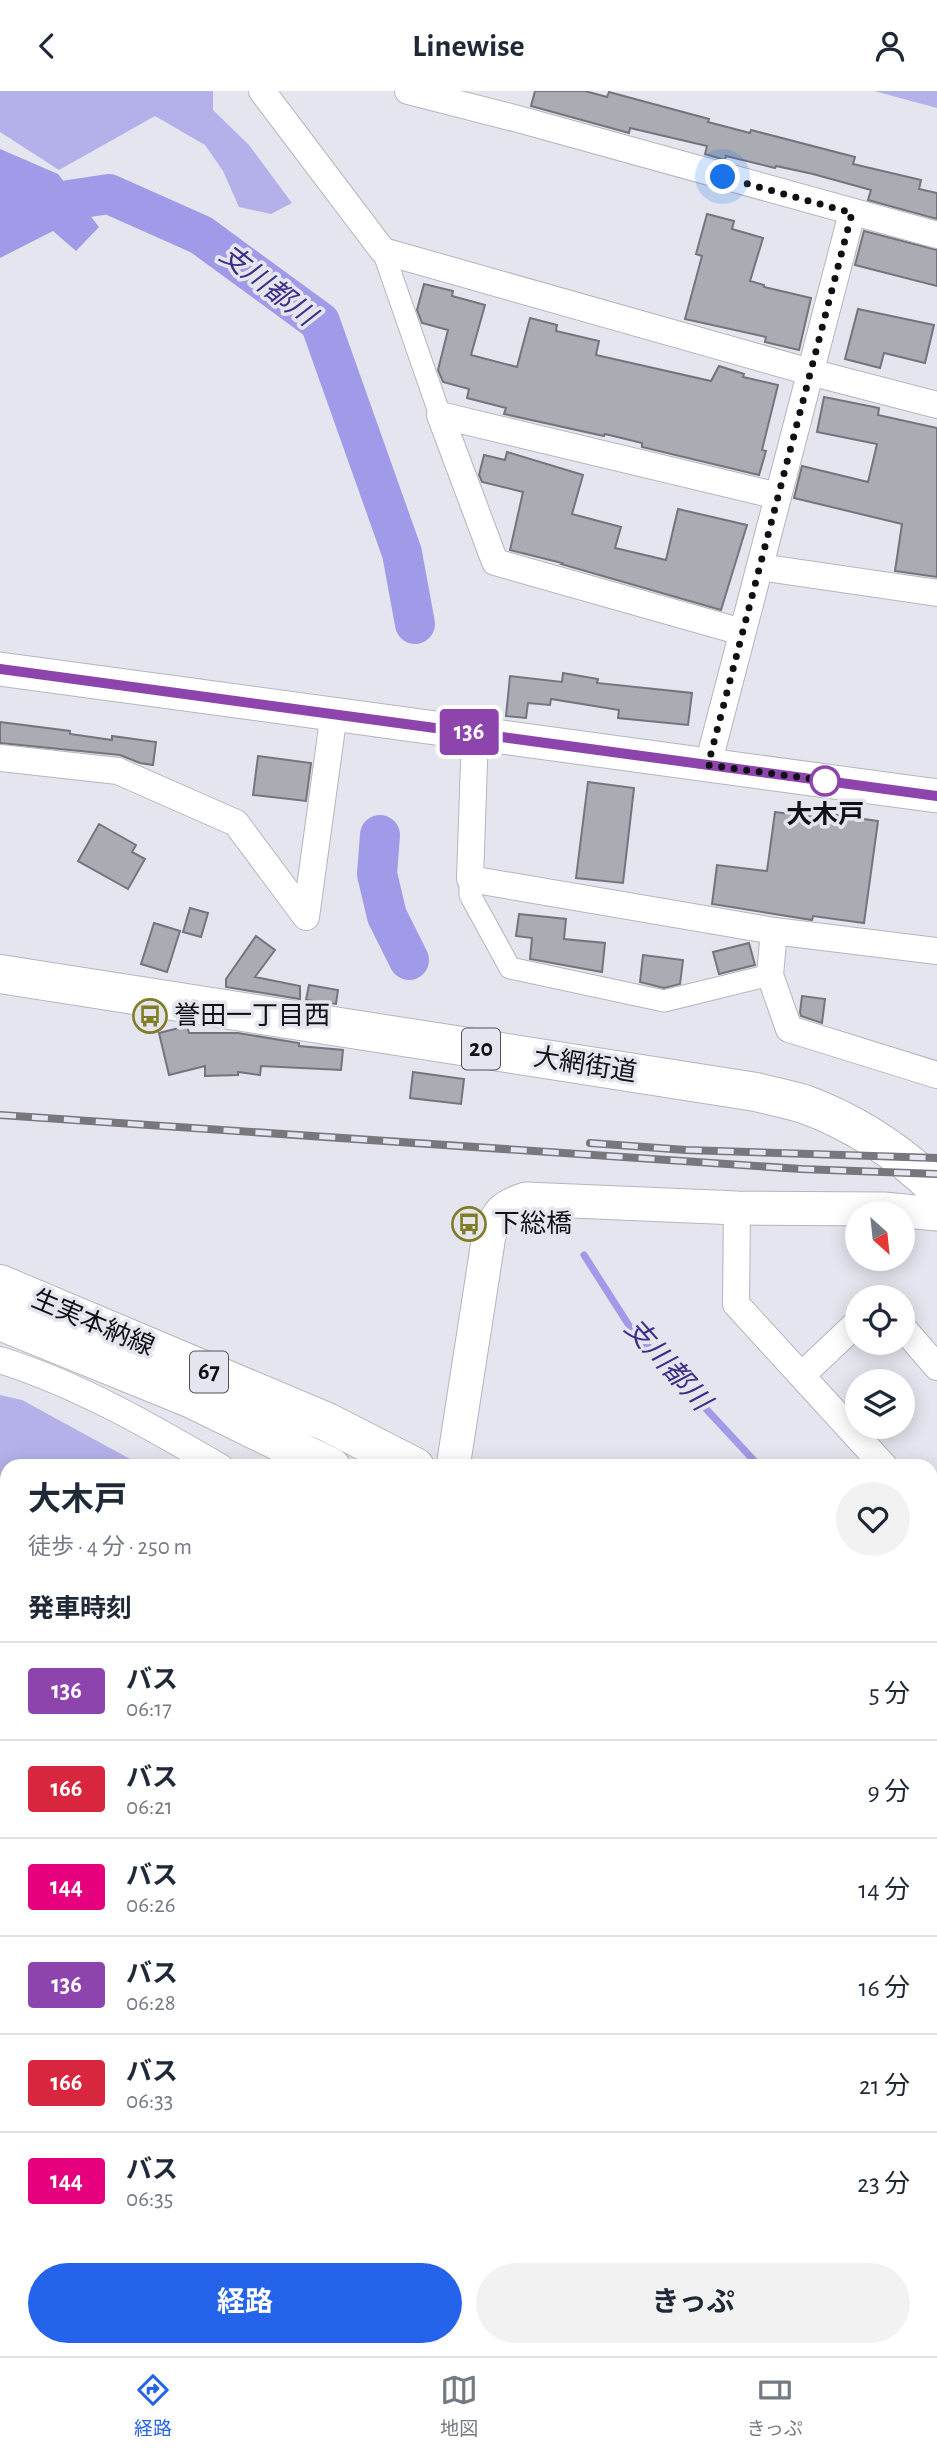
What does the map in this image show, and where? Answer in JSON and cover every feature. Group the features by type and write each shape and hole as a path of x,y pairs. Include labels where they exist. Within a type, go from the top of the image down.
{"main road":[{"name":"大網街道","path":"0,974 756,1093 803,1104 871,1135 908,1160 937,1189"},
{"name":"生実本納線","path":"0,1284 327,1422 399,1459"},
{"name":"生実本納線","path":"0,1321 192,1399 315,1459"}],"street":[{"path":"262,91 383,251 495,562 742,632"},
{"path":"408,91 937,235"},
{"path":"708,765 852,213"},
{"path":"383,251 810,372 937,405"},
{"path":"440,415 778,496"},
{"path":"760,567 937,593"},
{"path":"0,669 937,796"},
{"path":"0,758 118,771 236,823 306,917 334,713"},
{"path":"475,733 470,895 510,968 664,1001 770,975"},
{"path":"470,879 774,931 937,951"},
{"path":"774,931 770,975 789,1029 937,1075"},
{"path":"454,1459 489,1235 499,1213 508,1205 526,1199 737,1207 884,1209 937,1214"},
{"path":"737,1207 736,1304 878,1459"},
{"path":"802,1375 845,1334"},
{"path":"915,1342 937,1367"},
{"path":"0,1360 32,1370 152,1427 206,1459"}],"shaded area":[{"path":"0,91 213,91 213,110 249,145 292,203 271,214 239,207 223,171 205,145 155,116 59,170 0,132"},
{"path":"874,91 937,91 937,108"},
{"path":"0,149 58,174 99,227 76,251 53,231 0,258"},
{"path":"0,1395 22,1400 130,1459 0,1459"}],"building":[{"path":"535,91 585,91 607,97 609,92 709,119 708,122 750,133 751,130 855,157 853,164 921,180 919,189 937,193 937,219 868,200 871,190 776,166 775,168 726,156 725,160 705,154 707,146 630,128 629,133 531,106"},
{"path":"707,214 734,221 732,229 763,238 750,281 811,298 799,350 765,342 766,337 685,319 702,256 696,254"},
{"path":"864,231 937,250 937,286 855,265"},
{"path":"424,284 453,291 452,296 485,305 471,355 517,367 530,318 557,325 556,331 599,341 596,355 711,381 719,366 744,374 743,377 778,385 762,450 766,451 759,475 642,447 642,443 605,434 604,436 504,414 506,408 467,398 469,389 443,382 438,370 448,330 422,323 417,310"},
{"path":"858,309 934,325 925,363 884,353 880,368 845,359"},
{"path":"824,397 879,408 878,415 937,428 937,577 895,571 902,524 794,498 802,466 868,482 877,444 817,432"},
{"path":"507,452 583,475 572,514 621,527 615,548 666,560 678,509 747,525 721,610 510,550 523,492 482,482 479,475 484,455 505,460"},
{"path":"563,673 598,679 597,683 692,693 688,725 618,718 619,710 551,699 550,705 528,703 526,718 506,716 510,676 562,682"},
{"path":"0,722 70,731 70,734 112,740 112,736 156,742 153,765 120,755 0,743"},
{"path":"258,756 311,763 306,801 253,795"},
{"path":"588,782 634,788 623,883 576,878"},
{"path":"775,812 830,819 830,814 878,821 864,923 813,916 812,920 712,904 717,865 767,871"},
{"path":"99,824 136,845 132,852 145,859 128,889 78,861"},
{"path":"190,908 208,913 201,937 183,932"},
{"path":"519,914 566,919 564,939 605,943 602,972 530,959 532,938 516,936"},
{"path":"154,923 180,931 167,972 141,964"},
{"path":"256,936 275,950 255,977 300,986 300,999 226,987 226,979"},
{"path":"749,943 755,965 719,974 713,952"},
{"path":"643,955 683,960 680,984 664,988 640,982"},
{"path":"309,985 338,990 336,1004 306,1000"},
{"path":"802,996 825,999 822,1023 801,1016"},
{"path":"187,1026 189,1033 238,1033 299,1043 299,1046 343,1050 341,1070 261,1066 260,1075 238,1072 238,1075 205,1076 205,1066 169,1075 159,1033"},
{"path":"413,1072 464,1079 461,1104 410,1098"}],"waterway":[{"name":"支川都川","path":"0,218 69,200 109,194 201,235 320,322 402,553 415,624"},
{"name":"支川都川","path":"380,835 377,874 387,916 409,960"},
{"name":"支川都川","path":"584,1255 630,1327 753,1459"}],"railway":[{"path":"0,1115 801,1169 937,1174"},
{"path":"590,1143 686,1150 937,1158"}],"bus line":[{"name":"136","path":"0,669 937,796"}],"place":[{"name":"大木戸","path":"825,781"},
{"name":"誉田一丁目西","path":"150,1016"},
{"name":"下総橋","path":"469,1224"}],"route":[{"path":"723,177 852,213 708,765 835,782 825,781"}]}
